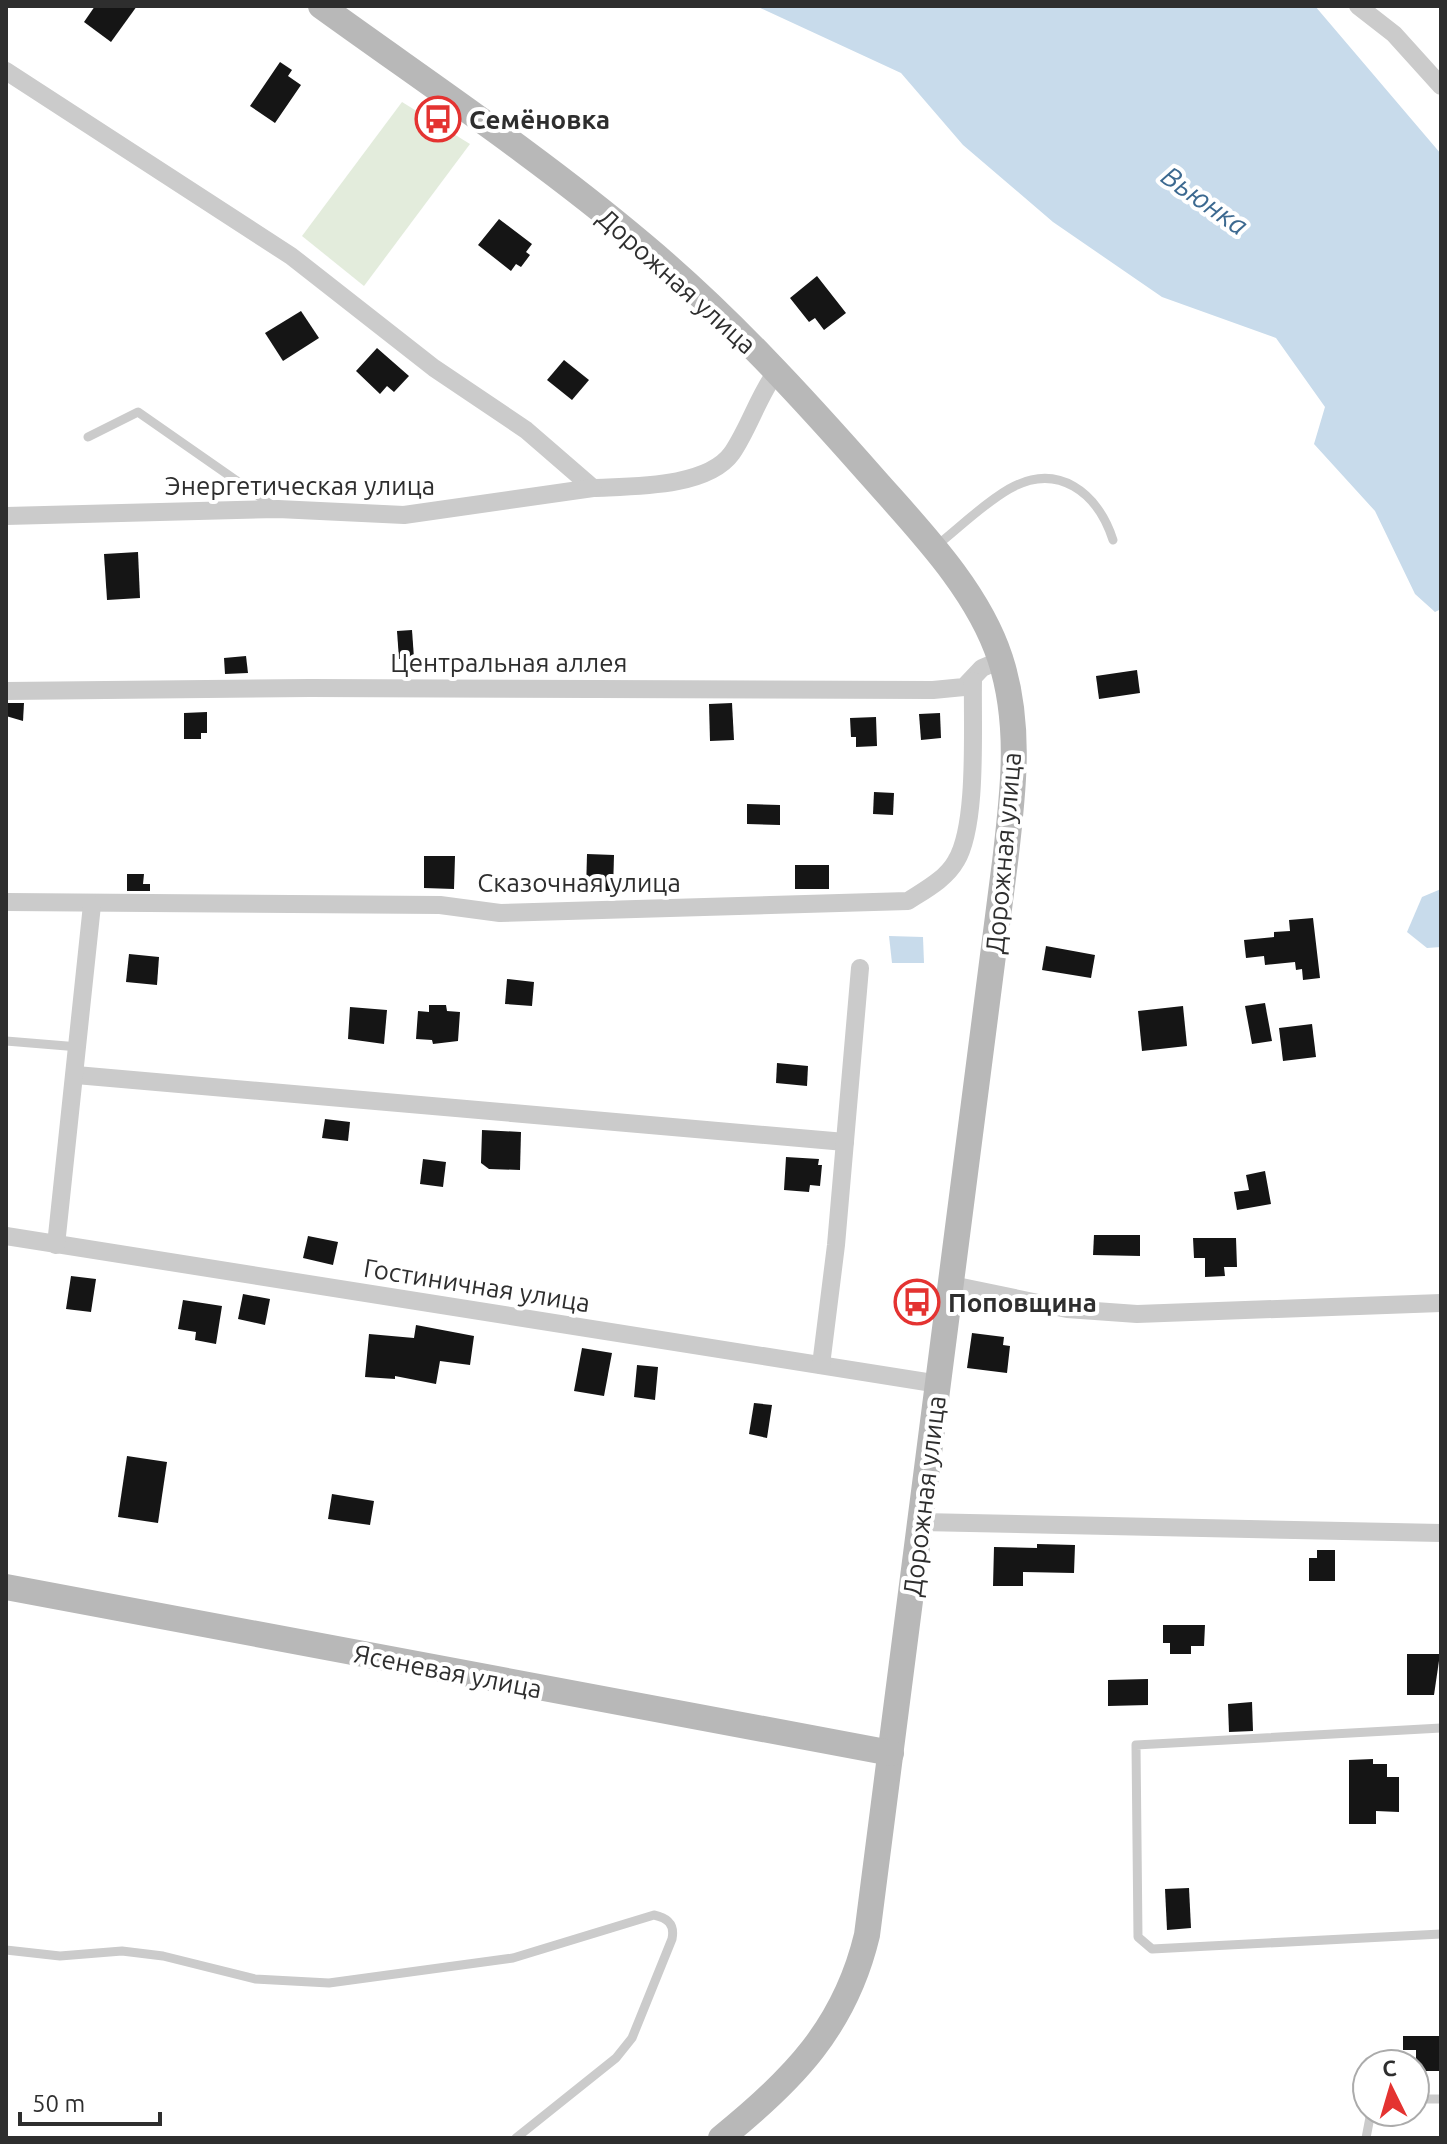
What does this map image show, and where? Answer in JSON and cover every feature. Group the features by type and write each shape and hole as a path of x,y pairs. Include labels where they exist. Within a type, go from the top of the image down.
{"main road":[{"name":"Дорожная улица","path":"321,6 538,163 643,245 776,372 933,548 979,613 1001,660 1013,718 1013,785 952,1285 867,1935 849,1994 816,2047 777,2089 721,2138"},
{"name":"Ясеневая улица","path":"6,1587 891,1753"}],"street":[{"path":"1358,6 1394,34 1441,86"},
{"path":"7,73 291,256 434,368 526,430 593,488"},
{"name":"Энергетическая улица","path":"6,516 278,509 404,515 593,488 674,482 722,464 733,451 759,396 776,372"},
{"name":"Центральная аллея","path":"6,691 294,688 933,690 964,687 973,681 982,668 1001,660"},
{"name":"Сказочная улица","path":"6,902 92,905 440,905 500,913 908,901 937,883 956,861 968,823 973,681"},
{"path":"56,1245 92,905"},
{"path":"821,1365 860,968"},
{"path":"76,1075 845,1142"},
{"name":"Гостиничная улица","path":"6,1236 939,1384"},
{"path":"952,1285 1067,1309 1137,1314 1441,1303"},
{"path":"921,1522 1441,1533"}],"lane":[{"path":"88,437 138,412 278,509"},
{"path":"933,548 1007,490 1038,480 1057,480 1082,491 1101,511 1113,540"},
{"path":"6,1041 79,1047"},
{"path":"1441,1728 1136,1745 1138,1937 1152,1949 1441,1934"},
{"path":"6,1950 60,1956 122,1951 174,1958 255,1979 329,1983 513,1958 654,1915 668,1919 672,1925 672,1939 632,2038 616,2058 516,2138"}],"green space":[{"path":"402,102 470,144 364,286 302,236"}],"water":[{"name":"Вьюнка","path":"756,6 1315,6 1441,154 1441,609 1435,612 1415,594 1375,511 1314,444 1325,407 1276,338 1162,297 1053,222 963,145 901,73"},
{"path":"1441,889 1441,947 1427,948 1407,932 1422,897"},
{"path":"889,936 923,937 924,963 892,963"}],"building":[{"path":"95,6 137,6 111,42 84,22"},
{"path":"280,62 292,70 288,76 301,85 275,123 250,106"},
{"path":"499,219 532,244 526,252 530,255 521,267 516,264 511,271 478,245"},
{"path":"817,276 846,313 824,330 815,318 809,322 790,298"},
{"path":"301,311 319,338 283,361 265,333"},
{"path":"377,348 409,376 394,392 387,386 380,394 356,371"},
{"path":"564,360 589,380 572,400 547,380"},
{"path":"138,552 140,598 107,600 104,554"},
{"path":"412,630 414,658 399,659 397,631"},
{"path":"246,656 248,673 225,674 224,658"},
{"path":"1137,670 1140,693 1099,699 1096,676"},
{"path":"6,703 24,703 23,721 6,716"},
{"path":"732,703 734,740 710,741 709,704"},
{"path":"207,712 207,733 201,733 201,739 184,739 184,713"},
{"path":"940,713 941,738 921,740 919,714"},
{"path":"876,717 877,746 856,747 856,737 851,737 850,718"},
{"path":"874,792 894,793 893,815 873,814"},
{"path":"747,804 780,805 780,825 747,824"},
{"path":"587,854 614,855 613,891 586,891"},
{"path":"424,856 455,856 454,889 424,888"},
{"path":"795,865 829,865 829,889 795,889"},
{"path":"127,874 144,874 143,884 150,884 150,891 127,891"},
{"path":"1313,918 1320,978 1303,980 1302,969 1296,970 1295,962 1265,965 1264,956 1246,958 1244,940 1274,937 1274,932 1290,931 1289,920"},
{"path":"1046,946 1095,955 1091,978 1042,970"},
{"path":"129,954 159,957 157,985 126,982"},
{"path":"507,979 534,982 532,1006 505,1004"},
{"path":"1265,1003 1272,1041 1252,1044 1245,1006"},
{"path":"429,1005 446,1005 447,1011 460,1012 458,1041 433,1044 432,1040 416,1039 418,1011 429,1012"},
{"path":"1183,1006 1187,1046 1142,1051 1138,1011"},
{"path":"350,1007 387,1010 384,1044 348,1039"},
{"path":"1312,1024 1316,1057 1283,1061 1279,1028"},
{"path":"777,1063 808,1066 807,1086 776,1083"},
{"path":"325,1119 350,1122 348,1141 322,1138"},
{"path":"482,1130 521,1132 520,1170 489,1169 481,1163"},
{"path":"786,1157 819,1159 818,1165 822,1165 820,1186 810,1185 809,1192 784,1190"},
{"path":"423,1159 446,1162 443,1187 420,1184"},
{"path":"1265,1171 1271,1204 1237,1210 1234,1192 1249,1190 1246,1175"},
{"path":"1094,1235 1140,1235 1140,1256 1093,1255"},
{"path":"308,1236 338,1242 333,1265 303,1258"},
{"path":"1193,1238 1236,1238 1237,1267 1224,1267 1225,1276 1205,1277 1205,1258 1194,1258"},
{"path":"71,1276 96,1279 91,1312 66,1309"},
{"path":"243,1294 270,1299 265,1325 238,1319"},
{"path":"183,1300 222,1306 216,1344 195,1340 196,1332 178,1329"},
{"path":"416,1325 474,1336 470,1365 440,1361 436,1384 395,1376 395,1379 365,1377 369,1334 414,1338"},
{"path":"972,1333 1004,1337 1003,1345 1010,1346 1007,1373 967,1368"},
{"path":"582,1348 612,1353 604,1396 574,1391"},
{"path":"637,1365 658,1367 655,1400 634,1397"},
{"path":"754,1403 772,1405 767,1438 749,1434"},
{"path":"127,1456 167,1462 158,1523 118,1517"},
{"path":"332,1494 374,1501 370,1525 328,1519"},
{"path":"1037,1544 1075,1545 1074,1573 1023,1572 1023,1586 993,1586 994,1547 1037,1548"},
{"path":"1317,1550 1335,1550 1335,1581 1309,1581 1309,1558 1317,1558"},
{"path":"1163,1625 1205,1625 1204,1646 1191,1646 1191,1654 1170,1654 1170,1643 1163,1643"},
{"path":"1407,1654 1440,1654 1434,1695 1407,1695"},
{"path":"1148,1679 1148,1705 1108,1706 1108,1680"},
{"path":"1252,1702 1253,1731 1229,1732 1228,1704"},
{"path":"1373,1759 1373,1764 1387,1764 1387,1777 1399,1777 1399,1812 1376,1811 1376,1824 1349,1824 1349,1760"},
{"path":"1189,1888 1191,1928 1167,1930 1165,1889"},
{"path":"1403,2036 1441,2036 1441,2071 1431,2071 1431,2048 1403,2048"}],"place":[{"name":"Семёновка","path":"438,119"},
{"name":"Поповщина","path":"917,1302"}]}
